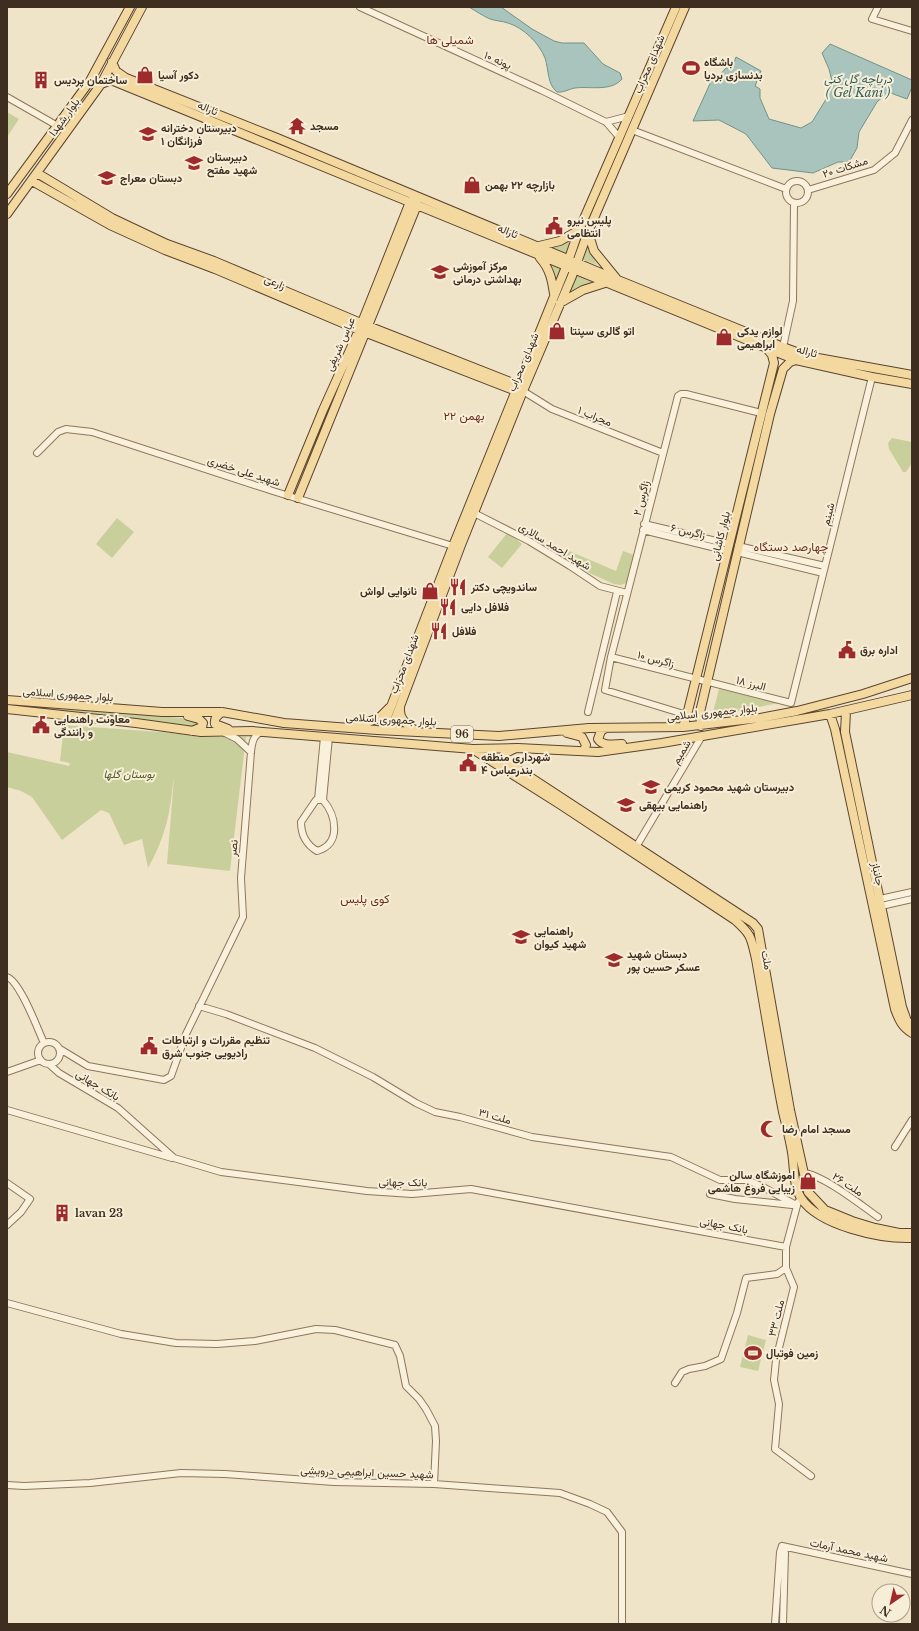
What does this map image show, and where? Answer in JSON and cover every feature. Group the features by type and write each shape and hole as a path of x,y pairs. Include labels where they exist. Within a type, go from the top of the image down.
{"main road":[{"name":"بلوار شهدا","path":"7,194 56,125 90,81 130,7"},
{"name":"بلوار شهدا","path":"7,214 101,84 142,7"},
{"name":"شهدای محراب","path":"388,726 453,546 519,389 560,303 579,230 676,7"},
{"name":"شهدای محراب","path":"396,705 474,513 554,296 588,232 685,7"},
{"path":"101,84 111,80 109,78 110,74 116,71 112,62"},
{"name":"ثاراله","path":"116,71 126,78 279,139 414,201"},
{"name":"ثاراله","path":"111,80 571,264 618,280 628,288 768,350 796,360 872,377 912,384"},
{"path":"254,129 258,134 257,137 254,138"},
{"path":"278,148 276,142 279,139"},
{"name":"زارعی","path":"37,173 112,218 204,261 364,328 519,389"},
{"name":"زارعی","path":"32,181 88,213 138,238 165,250 204,261"},
{"name":"عباس شریفی","path":"298,498 414,201"},
{"path":"554,296 552,278 538,250 579,230"},
{"path":"588,232 594,251 618,280"},
{"name":"ثاراله","path":"571,264 605,283 628,288 807,356 912,375"},
{"path":"560,303 583,290 605,283"},
{"name":"عباس شریفی","path":"288,495 323,410 364,328"},
{"path":"768,350 772,355 774,363 780,364 783,369 790,362 796,360"},
{"name":"بلوار کاشانی","path":"683,727 696,680 774,363"},
{"name":"بلوار کاشانی","path":"701,726 700,716 707,682 769,421 783,369"},
{"path":"323,410 332,414"},
{"path":"728,547 738,549"},
{"name":"بلوار جمهوری اسلامی","path":"7,700 162,712 222,712 284,723 352,728 388,726 417,731 500,736 589,728 604,729 701,726 797,711 863,694 912,678"},
{"name":"بلوار جمهوری اسلامی","path":"7,709 136,723 187,731 221,732 234,730 473,749 518,748 598,752 830,714 912,695"},
{"path":"791,703 797,711"},
{"path":"352,728 379,718 396,705 402,720 417,731"},
{"name":"جانباز","path":"846,711 845,732 898,1008 899,1021 905,1029 912,1033"},
{"path":"162,712 193,716 199,718 203,723 202,727 196,730 187,731"},
{"path":"222,712 215,717 215,724 234,730"},
{"name":"جانباز","path":"830,714 835,729 877,904"},
{"path":"687,715 693,718 700,716"},
{"path":"604,729 600,732 598,740 600,743 652,744"},
{"path":"554,731 576,734 582,737 586,745 584,751"},
{"path":"505,765 505,753 518,748"},
{"name":"ملت","path":"473,749 505,765 636,847 758,928 760,959 780,1076 796,1151 804,1172 808,1192 825,1210 875,1228 899,1233 912,1233"},
{"name":"ملت","path":"505,765 735,920 747,930 760,959"},
{"name":"جانباز","path":"898,1008 907,1021 912,1025"},
{"name":"ملت","path":"796,1151 794,1172 801,1198"},
{"path":"801,1198 810,1208 821,1216 850,1228 874,1235 912,1238"}],"street":[{"name":"پونه ۱۰","path":"360,7 541,90 606,122"},
{"path":"878,7 872,19 912,31"},
{"path":"7,97 56,125"},
{"path":"619,137 606,122 629,116"},
{"name":"مشکات ۲۰","path":"808,190 874,170 895,153 912,120"},
{"path":"632,130 786,189"},
{"path":"791,182 803,182 808,190 808,196 799,203 794,203 787,198 786,189 791,182"},
{"path":"783,346 793,301 794,203"},
{"name":"شبنم","path":"791,703 872,377"},
{"name":"محراب ۱","path":"519,389 552,409 662,453"},
{"name":"زاگرس ۲","path":"687,715 605,690 610,657 678,396 681,394 686,394 761,413"},
{"name":"شهید علی خضری","path":"37,453 58,432 66,429 92,432 453,546"},
{"name":"شهید احمد سالاری","path":"474,513 508,529 600,586 617,592 627,593"},
{"name":"زاگرس ۶","path":"644,527 728,547"},
{"path":"738,549 825,566"},
{"path":"738,549 823,573"},
{"path":"588,712 617,592"},
{"name":"زاگرس ۱۰","path":"610,657 707,682"},
{"name":"البرز ۱۸","path":"707,682 791,703"},
{"path":"221,732 238,739 251,752"},
{"name":"نصر","path":"199,1006 243,917 241,878 251,752 253,740 257,734 262,732"},
{"name":"شمیم","path":"636,847 702,736"},
{"path":"320,800 326,737"},
{"path":"320,800 327,805 336,826 328,846 318,851 307,842 302,832 301,822 312,805 320,800"},
{"path":"877,904 912,892"},
{"path":"877,904 912,899"},
{"path":"9,978 23,996 44,1044"},
{"path":"41,1060 39,1051 40,1047 44,1044 53,1043 88,1066 164,1080 172,1076 175,1071 182,1044 199,1006"},
{"name":"ملت ۳۱","path":"199,1006 226,1014 315,1048 372,1076 416,1103 435,1112 460,1116 532,1137 670,1158 720,1180 747,1180 761,1186 796,1206"},
{"path":"7,1072 41,1060 49,1064 54,1064 60,1057 60,1049"},
{"name":"بانک جهانی","path":"49,1064 59,1073 118,1108 174,1158 221,1172 367,1191 412,1194 471,1189 786,1247"},
{"path":"7,1110 174,1158"},
{"path":"895,1147 912,1120"},
{"name":"ملت ۲۶","path":"804,1172 810,1173 822,1179 878,1217"},
{"path":"7,1183 30,1199 21,1212 7,1225"},
{"path":"710,1194 735,1199 796,1206"},
{"name":"ملت ۳۳","path":"801,1198 796,1206 786,1247 786,1268 794,1287 776,1360 774,1380 778,1404 775,1449 811,1476"},
{"path":"675,1383 682,1372 705,1366 721,1359 737,1313 746,1278 777,1274 786,1268"},
{"path":"7,1303 121,1334 176,1343 217,1344 255,1341 316,1329 335,1330 395,1345 400,1356 406,1386 426,1409 434,1426 436,1441 434,1484"},
{"name":"شهید حسین ابراهیمی درویشی","path":"7,1485 24,1486 90,1483 181,1473 224,1474 334,1482 434,1484 560,1493 590,1504 606,1512 622,1532 622,1624"},
{"path":"775,1624 780,1552 782,1546"},
{"path":"782,1546 785,1553 783,1624"},
{"name":"شهید محمد آرمات","path":"782,1546 912,1574"}],"green space":[{"path":"7,112 19,119 7,137"},
{"path":"575,234 568,254 549,247"},
{"path":"588,246 597,265 583,260"},
{"path":"548,263 562,268 556,282"},
{"path":"577,275 595,283 587,285 569,294"},
{"path":"892,438 912,442 912,463 906,472 903,472 889,449 888,443"},
{"path":"117,518 134,532 112,558 96,544"},
{"path":"508,532 522,544 502,568 488,557"},
{"path":"569,551 616,571 623,551 634,555 627,583 620,585 614,584 567,563 563,560 565,552"},
{"path":"719,689 779,703 712,716"},
{"path":"7,703 194,719 198,723 197,727 192,728 123,717 7,706"},
{"name":"بوستان گلها","path":"64,725 173,733 200,737 246,737 230,871 167,864 174,778 169,814 165,830 148,868 142,839 124,845 109,813 101,810 62,840 32,797 21,791 7,787 7,752 69,766 70,763 60,761"},
{"name":"زمین فوتبال","path":"748,1335 766,1340 758,1371 740,1367"}],"water":[{"path":"469,7 501,7 532,29 554,41 562,43 584,43 603,64 620,73 622,79 612,86 600,88 575,88 557,92 551,85 545,58 542,52 525,32 520,28 506,22 490,19"},
{"name":"دریاچه گل کنی ( Gel Kani )","path":"830,44 912,80 912,87 907,99 888,92 877,102 859,132 857,148 849,162 838,162 813,173 772,168 746,134 719,120 693,121 713,77 718,77 726,68 732,68 736,57 761,71 755,86 760,89 760,98 769,119 801,128 812,122 825,101 832,81 829,69 822,53"}],"place":[{"name":"باشگاه بدنسازی بردیا","path":"691,68"},
{"name":"دکور آسیا","path":"145,75"},
{"name":"ساختمان پردیس","path":"41,80"},
{"name":"مسجد","path":"297,126"},
{"name":"دبیرستان دخترانه فرزانگان ۱","path":"148,134"},
{"name":"دبیرستان شهید مفتح","path":"194,163"},
{"name":"دبستان معراج","path":"107,178"},
{"name":"بازارچه ۲۲ بهمن","path":"472,185"},
{"name":"پلیس نیرو انتظامی","path":"554,226"},
{"name":"مرکز آموزشی بهداشتی درمانی","path":"440,272"},
{"name":"اتو گالری سپنتا","path":"557,331"},
{"name":"لوازم یدکی ابراهیمی","path":"724,337"},
{"name":"ساندویچی دکتر","path":"458,587"},
{"name":"نانوایی لواش","path":"430,591"},
{"name":"فلافل دایی","path":"448,607"},
{"name":"فلافل","path":"439,631"},
{"name":"اداره برق","path":"847,650"},
{"name":"معاونت راهنمایی و رانندگی","path":"41,725"},
{"name":"شهرداری منطقه ۴ بندرعباس","path":"468,763"},
{"name":"دبیرستان شهید محمود کریمی","path":"651,787"},
{"name":"راهنمایی بیهقی","path":"626,805"},
{"name":"راهنمایی شهید کیوان","path":"521,937"},
{"name":"دبستان شهید عسکر حسین پور","path":"614,960"},
{"name":"تنظیم مقررات و ارتباطات رادیویی جنوب شرق","path":"149,1046"},
{"name":"مسجد امام رضا","path":"769,1129"},
{"name":"اموزشگاه سالن زیبایی فروغ هاشمی","path":"808,1181"},
{"name":"lavan 23","path":"62,1213"},
{"name":"زمین فوتبال","path":"753,1353"}],"district":[{"name":"شمیلی ها","path":"450,39"},
{"name":"۲۲ بهمن","path":"464,415"},
{"name":"چهارصد دستگاه","path":"791,546"},
{"name":"کوی پلیس","path":"365,898"}]}
